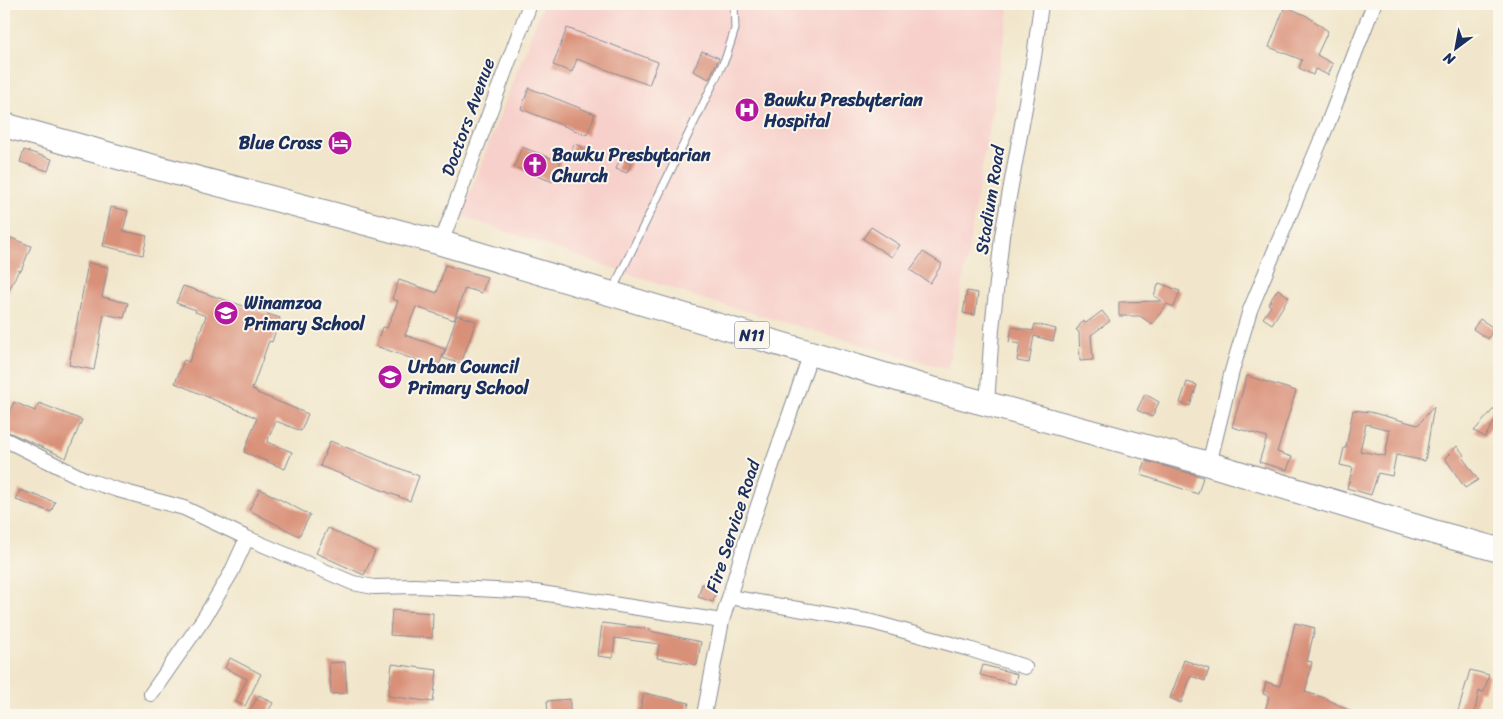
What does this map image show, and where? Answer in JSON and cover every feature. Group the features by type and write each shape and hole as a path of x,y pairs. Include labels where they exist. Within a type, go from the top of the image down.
{"highway":[{"name":"N11","path":"4,125 441,243 811,353 987,404 1209,464 1499,550"}],"street":[{"name":"Doctors Avenue","path":"441,243 530,4"},
{"name":"Stadium Road","path":"987,404 992,329 1002,236 1034,57 1041,4"},
{"path":"1209,464 1250,310 1328,123 1374,4"},
{"name":"Fire Service Road","path":"704,715 722,621 748,534 811,353"},
{"path":"4,439 84,478 118,490 175,505 246,538 353,583 362,585 535,592 722,621"},
{"path":"151,694 204,618 231,573 246,538"},
{"path":"730,597 872,622 1025,667"}],"lane":[{"path":"611,294 726,57 735,29 734,4"}],"shaded area":[{"name":"Bawku Presbyterian Hospital","path":"543,4 1010,4 948,369 699,298 461,216"}],"building":[{"path":"1285,6 1307,16 1328,31 1317,55 1333,64 1328,75 1315,69 1313,75 1299,68 1302,60 1269,47"},
{"path":"567,28 658,62 649,85 577,59 572,72 553,65"},
{"path":"702,51 719,58 709,79 693,71"},
{"path":"529,88 595,114 587,135 521,109"},
{"path":"574,144 592,150 588,162 570,156"},
{"path":"522,147 561,162 553,182 514,167"},
{"path":"24,150 52,159 48,171 20,162"},
{"path":"620,159 631,163 627,173 616,169"},
{"path":"111,207 128,211 123,231 147,236 143,255 103,246"},
{"path":"871,227 900,245 892,257 863,239"},
{"path":"4,235 31,246 21,271 19,270 4,300"},
{"path":"923,252 942,264 930,283 910,270"},
{"path":"88,263 108,267 102,297 128,303 124,318 104,314 94,370 69,365"},
{"path":"445,265 487,277 482,293 465,288 454,320 416,307 405,335 445,349 438,368 376,346 382,327 387,328 398,301 392,299 399,280 437,293"},
{"path":"1159,283 1180,291 1174,307 1167,304 1152,324 1140,316 1119,316 1119,302 1162,301 1154,296"},
{"path":"183,286 280,318 272,342 269,341 252,389 257,393 308,414 301,431 276,421 267,442 292,452 285,469 244,452 257,418 175,383 184,360 189,362 206,316 195,312 196,310 176,303"},
{"path":"1278,289 1289,297 1272,324 1263,318 1271,306 1268,304"},
{"path":"967,291 978,293 975,315 963,313"},
{"path":"1102,311 1110,321 1091,335 1093,360 1080,361 1079,332 1076,330 1083,321 1086,323"},
{"path":"457,315 476,321 461,364 443,358"},
{"path":"1480,319 1494,328 1488,339 1473,329"},
{"path":"1035,324 1056,329 1053,341 1034,336 1029,363 1017,361 1020,344 1009,342 1012,327 1033,331"},
{"path":"1247,376 1296,391 1277,452 1292,457 1287,470 1259,462 1267,437 1232,427"},
{"path":"1187,382 1197,385 1190,406 1180,403"},
{"path":"1145,394 1159,402 1152,417 1137,410"},
{"path":"14,402 35,411 39,403 82,420 66,458 4,430 4,418 6,419"},
{"path":"1499,403 1499,414 1485,437 1474,431"},
{"path":"1434,406 1425,461 1396,455 1392,476 1378,473 1371,495 1347,488 1353,468 1340,465 1344,448 1346,448 1353,410 1370,412 1418,425","holes":["1366,424 1390,430 1385,456 1360,451"]},
{"path":"330,441 419,476 410,501 320,466"},
{"path":"1457,446 1465,456 1463,458 1478,480 1465,488 1445,458"},
{"path":"1146,461 1203,477 1198,494 1141,475"},
{"path":"260,489 310,515 299,536 249,510"},
{"path":"20,490 55,502 51,512 16,500"},
{"path":"328,528 375,551 364,575 316,553"},
{"path":"702,584 717,589 713,602 698,597"},
{"path":"392,610 433,613 432,638 390,635"},
{"path":"602,623 650,629 650,631 701,642 697,665 657,658 659,644 615,638 613,658 598,656"},
{"path":"1295,623 1315,628 1307,661 1312,662 1305,692 1325,698 1358,715 1264,715 1269,696 1263,694 1266,682 1280,686"},
{"path":"230,658 261,674 245,706 236,702 247,679 225,668"},
{"path":"1184,660 1209,669 1205,681 1191,676 1181,703 1170,698"},
{"path":"345,662 347,693 331,694 329,663"},
{"path":"392,664 437,670 433,702 388,696"},
{"path":"983,665 1017,674 1015,684 980,675"},
{"path":"1470,670 1489,675 1484,692 1479,691 1474,715 1457,715"},
{"path":"644,693 689,703 686,715 639,715"},
{"path":"259,695 273,703 266,715 247,715"},
{"path":"570,699 570,715 548,715 547,701"}],"place":[{"name":"Bawku Presbyterian Hospital","path":"747,110"},
{"name":"Blue Cross","path":"340,143"},
{"name":"Bawku Presbytarian Church","path":"535,165"},
{"name":"Winamzoa Primary School","path":"226,313"},
{"name":"Urban Council Primary School","path":"390,377"}]}
